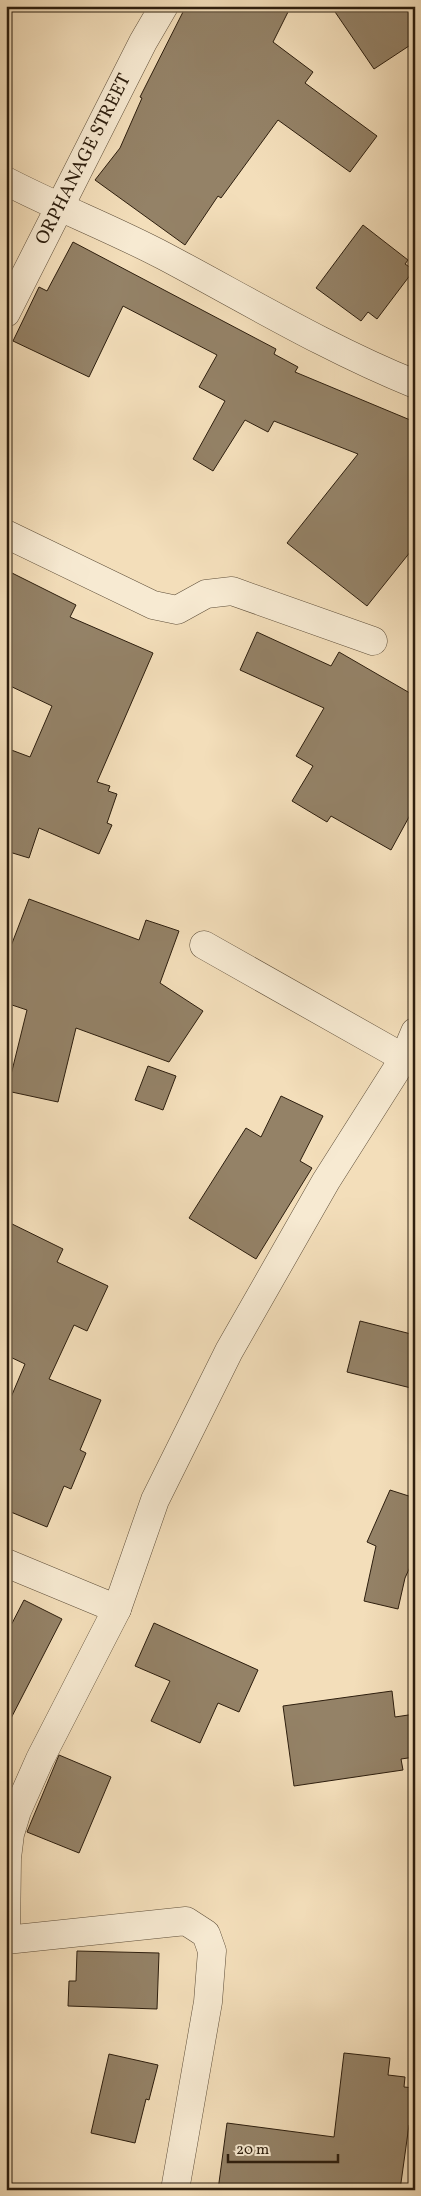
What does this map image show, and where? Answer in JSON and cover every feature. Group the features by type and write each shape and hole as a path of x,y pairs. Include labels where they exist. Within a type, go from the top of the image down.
{"street":[{"name":"ORPHANAGE STREET","path":"6,313 143,42 164,6"},
{"path":"6,181 58,208 162,255 365,364 415,384"},
{"path":"6,534 153,606 177,610 206,594 232,591 373,641"},
{"path":"204,945 404,1058"},
{"path":"175,2190 208,2002 212,1951 206,1934 186,1921 6,1940 7,1858 10,1834 17,1811 40,1759 117,1609 155,1500 229,1351 326,1181 404,1058 415,1032"},
{"path":"6,1563 117,1609"}],"building":[{"path":"186,6 291,6 273,42 313,72 305,83 377,136 350,172 278,120 221,198 218,196 185,245 95,180 120,148 142,98 140,97"},
{"path":"331,6 415,6 415,42 374,69"},
{"path":"363,225 408,260 405,264 414,270 377,319 368,312 361,321 316,288"},
{"path":"73,242 276,349 274,354 298,367 295,372 415,422 415,546 367,606 287,543 358,454 274,421 268,432 245,420 213,471 193,459 225,401 199,387 217,355 123,306 89,377 13,341 39,287 47,291"},
{"path":"6,570 76,605 70,617 153,653 97,782 110,786 108,791 117,794 107,823 112,825 99,854 39,828 29,858 6,851 6,748 30,757 52,706 6,684"},
{"path":"257,632 331,666 339,652 415,696 415,806 391,850 331,816 327,822 292,801 313,766 296,756 324,708 240,670"},
{"path":"29,899 139,940 146,920 179,931 160,983 203,1011 169,1062 76,1028 58,1102 7,1091 27,1010 6,1003 6,959"},
{"path":"148,1066 176,1076 163,1110 135,1100"},
{"path":"281,1096 323,1116 300,1161 312,1168 256,1259 189,1218 246,1128 261,1137"},
{"path":"6,1221 63,1249 57,1262 108,1286 87,1331 74,1325 49,1379 101,1400 80,1450 86,1453 71,1489 64,1486 47,1527 6,1510 6,1409 25,1364 6,1355"},
{"path":"360,1321 415,1335 415,1389 347,1372"},
{"path":"390,1490 415,1498 415,1556 405,1578 398,1609 364,1601 376,1546 367,1542"},
{"path":"24,1600 62,1619 6,1728 6,1635"},
{"path":"154,1623 258,1670 239,1712 218,1703 200,1743 151,1721 170,1681 135,1666"},
{"path":"392,1691 395,1717 415,1714 415,1757 401,1759 403,1770 294,1786 283,1706"},
{"path":"59,1755 111,1777 79,1853 27,1832"},
{"path":"77,1951 159,1953 157,2009 68,2006 69,1981 76,1981"},
{"path":"344,2053 390,2058 388,2075 405,2077 404,2087 415,2088 415,2126 409,2125 400,2190 218,2190 227,2123 334,2137"},
{"path":"109,2054 158,2065 149,2100 146,2099 135,2143 91,2133"}]}
